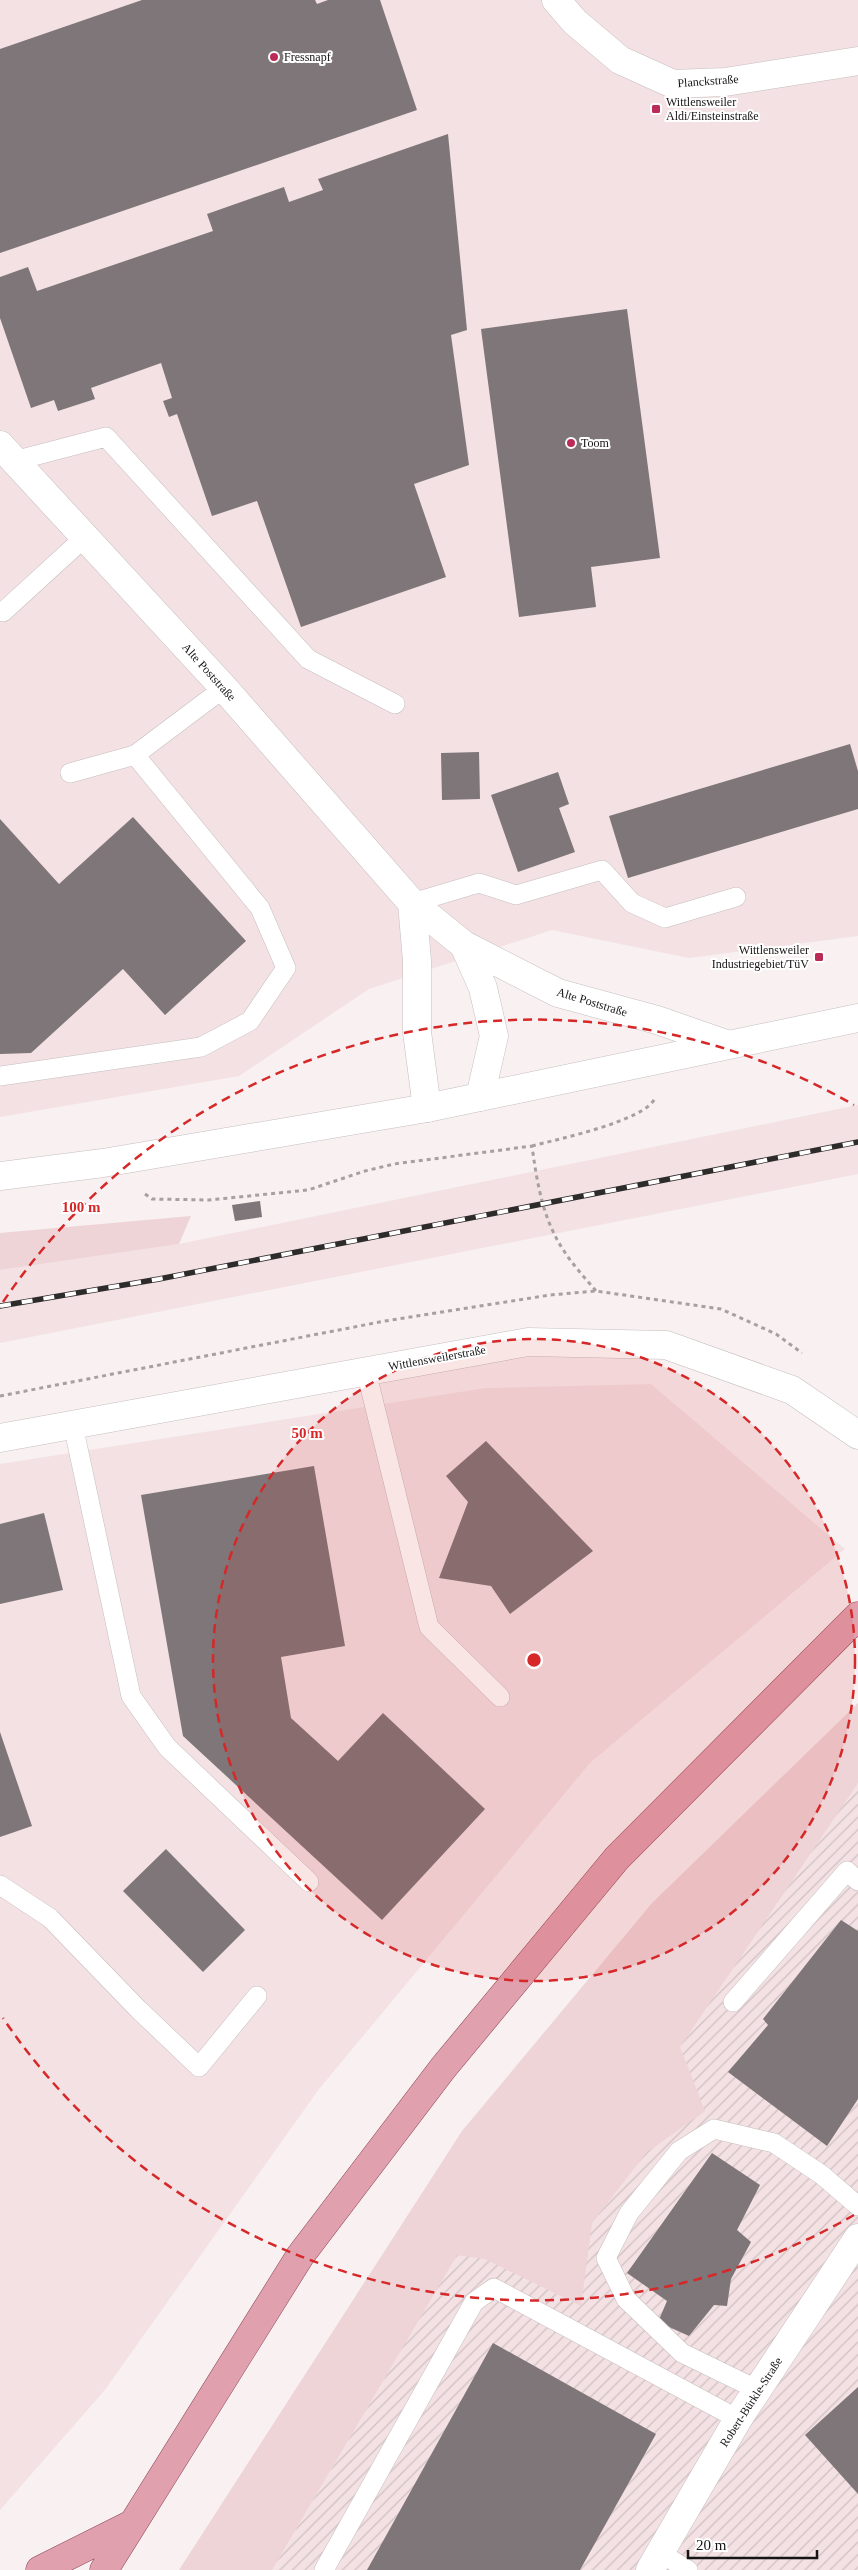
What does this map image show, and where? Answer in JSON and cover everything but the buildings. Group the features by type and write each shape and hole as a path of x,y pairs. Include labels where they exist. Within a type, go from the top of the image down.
{"main road":[{"path":"104,2570 300,2256 443,2068 617,1858 858,1616"},
{"path":"40,2570 130,2526"}],"street":[{"name":"Planckstraße","path":"556,0 575,22 620,60 673,84 726,82 858,61"},
{"name":"Alte Poststraße","path":"7,453 224,688 412,903 464,945 558,994 657,1020 726,1044"},
{"path":"412,903 417,961 417,1032 427,1108"},
{"name":"Alte Poststraße","path":"464,945 483,988 494,1036 480,1097"},
{"path":"0,1176 102,1163 427,1108 656,1062 726,1044 858,1018"},
{"name":"Wittlensweilerstraße","path":"0,1438 528,1342 666,1345 792,1390 855,1426"},
{"name":"Robert-Bürkle-Straße","path":"654,2561 738,2419 858,2238"}],"lane":[{"path":"7,453 106,437 308,659 395,704"},
{"path":"3,612 85,537"},
{"path":"70,773 135,754 224,688"},
{"path":"0,1076 201,1047 250,1021 286,968 260,908 135,754"},
{"path":"412,903 479,883 516,895 602,870 632,903 665,918 736,897"},
{"path":"366,1372 429,1627 500,1697"},
{"path":"73,1425 131,1696 167,1747 309,1882"},
{"path":"733,2002 847,1871 858,1881"},
{"path":"0,1885 50,1918 138,2009 199,2067 257,1996"},
{"path":"758,2390 682,2353 626,2299 606,2258 629,2213 679,2151 714,2129 774,2143 822,2175 858,2206"},
{"path":"324,2570 474,2302 494,2288 738,2419"},
{"path":"654,2561 688,2570"}],"path":[{"path":"102,1163 152,1199 209,1200 308,1190 334,1183 365,1171 394,1164 532,1146 598,1128 641,1112 655,1100 656,1062"},
{"path":"532,1146 543,1203 551,1226 564,1251 596,1292"}],"shaded area":[{"path":"0,0 858,0 858,936 689,958 552,930 369,989 239,1076 0,1117"},
{"path":"858,1105 858,1174 0,1343 0,1270 179,1244"},
{"path":"191,1216 179,1244 0,1270 0,1233"},
{"path":"651,1384 845,1549 590,1763 319,2089 104,2391 0,2510 0,1464 485,1388"},
{"path":"858,1703 858,1783 680,2047 705,2111 646,2153 592,2223 581,2306 485,2259 457,2255 272,2570 179,2570 462,2131 652,1903"},
{"path":"858,1708 858,2570 272,2570 504,2174"}],"railway":[{"path":"0,1306 159,1279 858,1142"}],"place":[{"name":"Fressnapf","path":"274,57"},
{"name":"Wittlensweiler Aldi/Einsteinstraße","path":"656,109"},
{"name":"Toom","path":"571,443"},
{"name":"Wittlensweiler Industriegebiet/TüV","path":"819,957"}]}
